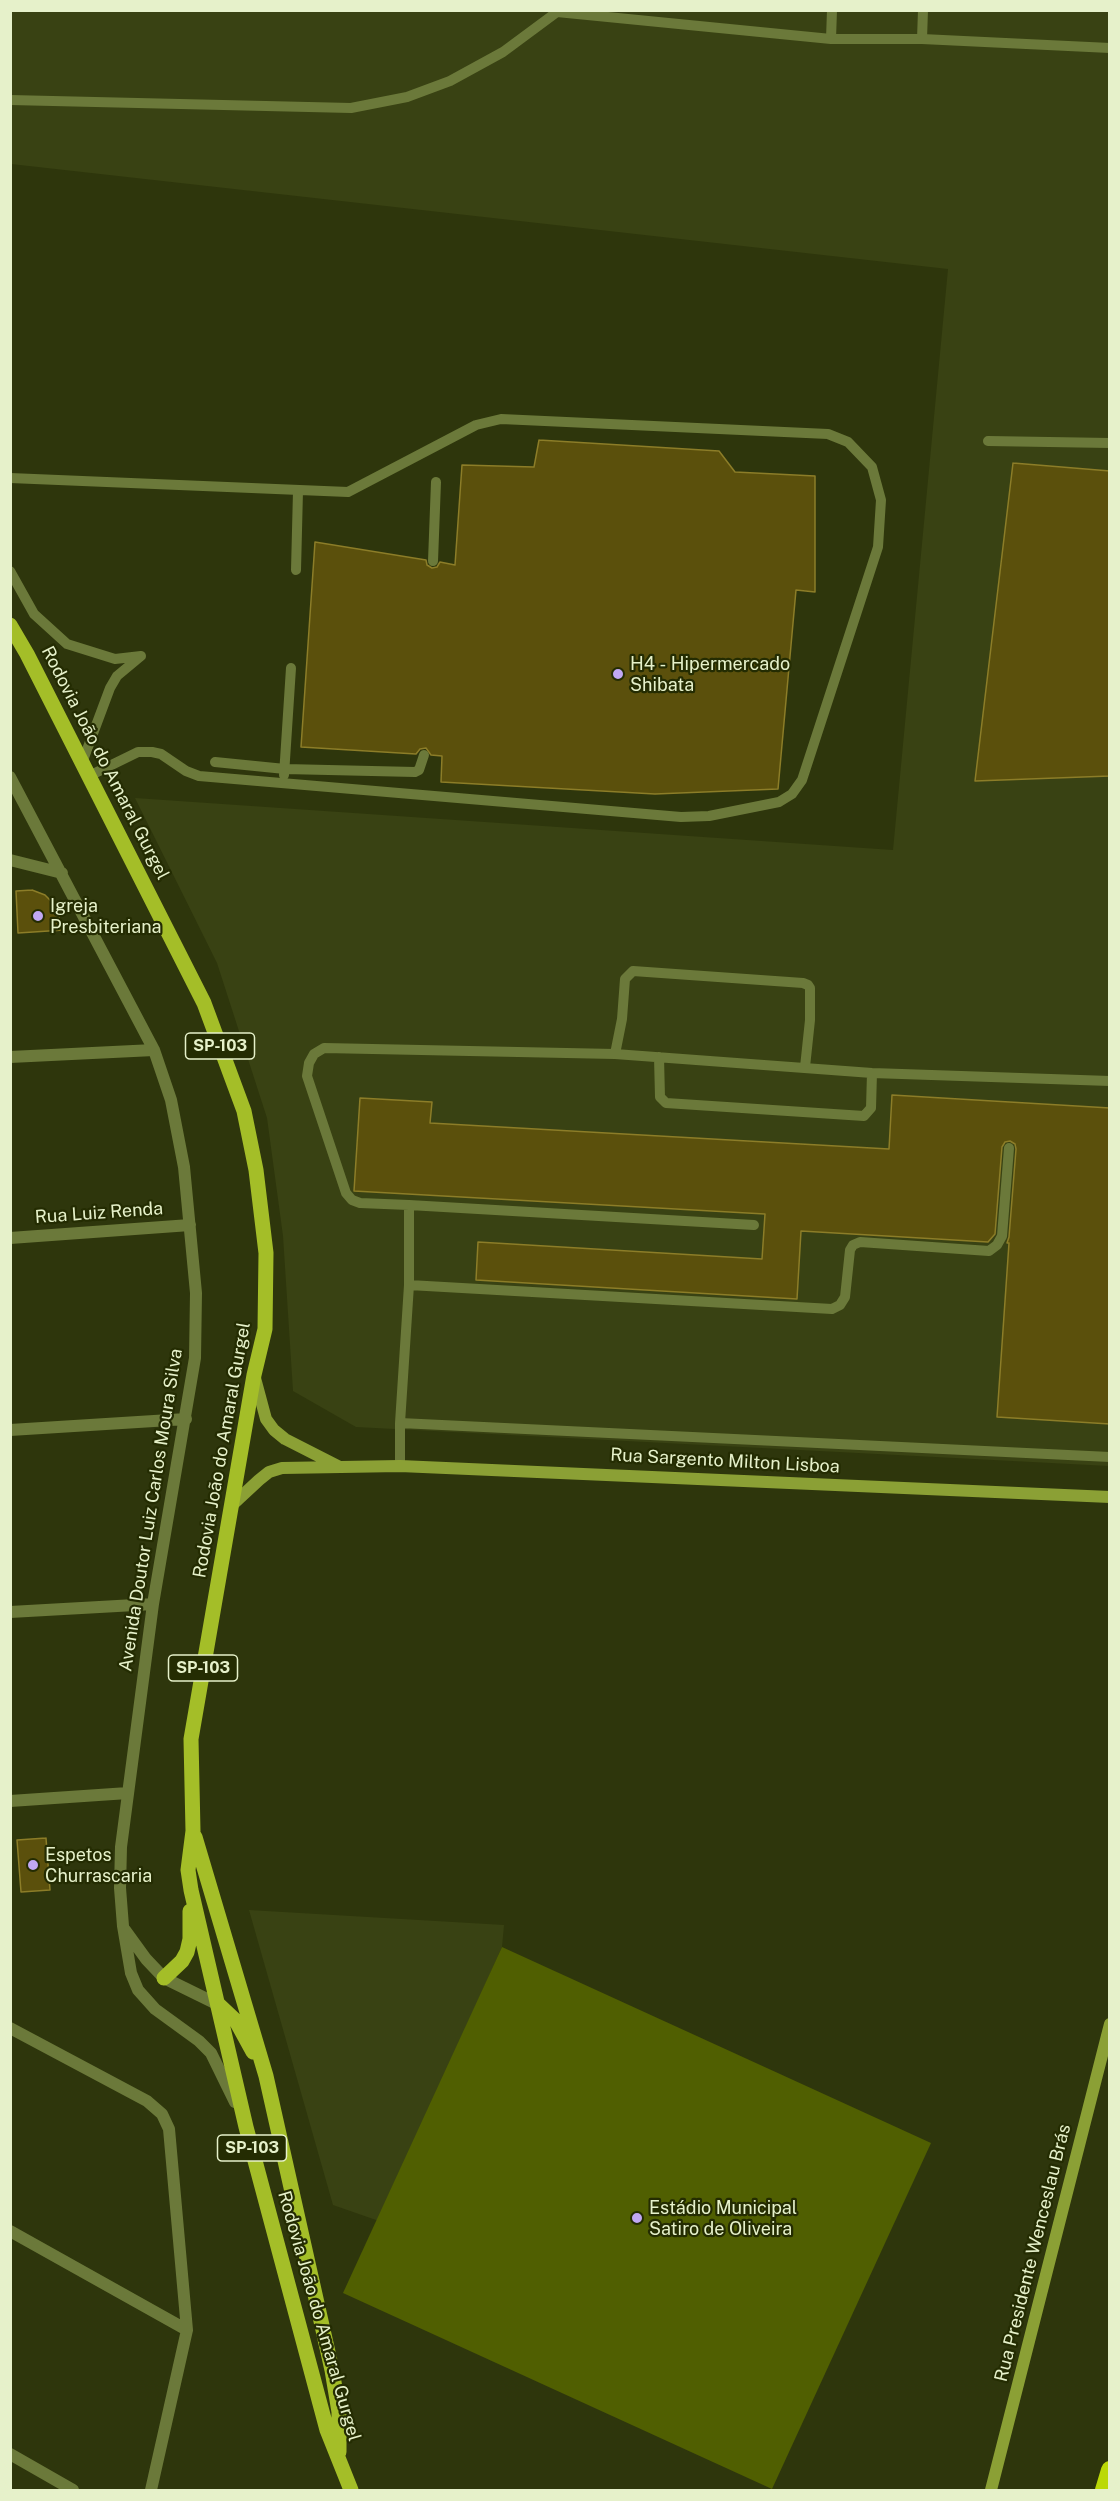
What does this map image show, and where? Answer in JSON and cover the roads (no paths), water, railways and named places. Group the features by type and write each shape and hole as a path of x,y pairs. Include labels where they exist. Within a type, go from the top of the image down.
{"highway":[{"path":"1104,2490 1110,2470"}],"main road":[{"name":"Rodovia João do Amaral Gurgel","path":"10,626 27,654 204,1003 243,1111 256,1170 266,1253 265,1329 254,1376 191,1739 193,1831 188,1870 246,2127 327,2430 351,2490"},
{"name":"Rodovia João do Amaral Gurgel","path":"193,1831 266,2076 332,2370 339,2412 340,2461"},
{"path":"164,1978 182,1961 187,1952 190,1939 191,1890"},
{"path":"219,2005 236,2021 266,2076"}],"street":[{"name":"Avenida Doutor Luiz Carlos Moura Silva","path":"10,777 63,873 154,1050 171,1100 184,1167 196,1293 195,1358 153,1604 121,1847 120,1888 123,1926 131,1973 138,1990 155,2009 199,2041 211,2053 246,2127"},
{"path":"10,799 24,804"},
{"path":"10,860 63,873"},
{"path":"10,1057 154,1050"},
{"name":"Rua Luiz Renda","path":"10,1238 190,1225"},
{"path":"254,1376 266,1419 274,1430 285,1439 339,1467"},
{"path":"10,1430 186,1419"},
{"name":"Rua Sargento Milton Lisboa","path":"231,1506 259,1480 282,1468 400,1466 1110,1497"},
{"path":"10,1612 153,1604"},
{"path":"10,1801 128,1793"},
{"path":"123,1926 146,1959 164,1978 219,2005"},
{"name":"Rua Presidente Wenceslau Brás","path":"991,2490 1110,2024"},
{"path":"10,2028 147,2102 162,2114 169,2129 187,2330 151,2490"},
{"path":"10,2230 187,2330"},
{"path":"10,2454 73,2490"}],"lane":[{"path":"831,39 832,10"},
{"path":"922,39 923,10"},
{"path":"10,100 351,108 407,97 450,81 503,52 557,11 831,39 922,39 1110,48"},
{"path":"10,478 348,492 476,425 501,419 828,434 848,442 872,467 881,500 878,547 802,780 792,794 779,802 709,816 681,817 198,777 161,754 152,752 138,752 86,770"},
{"path":"988,441 1110,442"},
{"path":"433,561 435,482"},
{"path":"296,570 298,491"},
{"path":"10,571 34,614 67,644 115,658 141,656 117,676 110,688 86,770"},
{"path":"284,783 291,668"},
{"path":"214,762 285,769 414,772 419,770 424,755"},
{"path":"615,1054 622,1019 625,979 633,971 808,985 810,1020 805,1067"},
{"path":"754,1225 360,1203 352,1200 346,1193 307,1076 309,1064 314,1054 324,1048 615,1054 872,1073 1110,1081"},
{"path":"659,1057 660,1097 666,1103 864,1116 871,1108 872,1073"},
{"path":"409,1285 832,1309 840,1305 845,1297 850,1251 853,1245 860,1242 989,1251 997,1245 1002,1236 1009,1148"},
{"path":"400,1466 400,1423 409,1285 409,1205"},
{"path":"400,1423 1110,1457"}],"place":[{"name":"H4 - Hipermercado Shibata","path":"618,674"},
{"name":"Igreja Presbiteriana","path":"38,916"},
{"name":"Espetos Churrascaria","path":"33,1865"},
{"name":"Estádio Municipal Satiro de Oliveira","path":"637,2218"}]}
